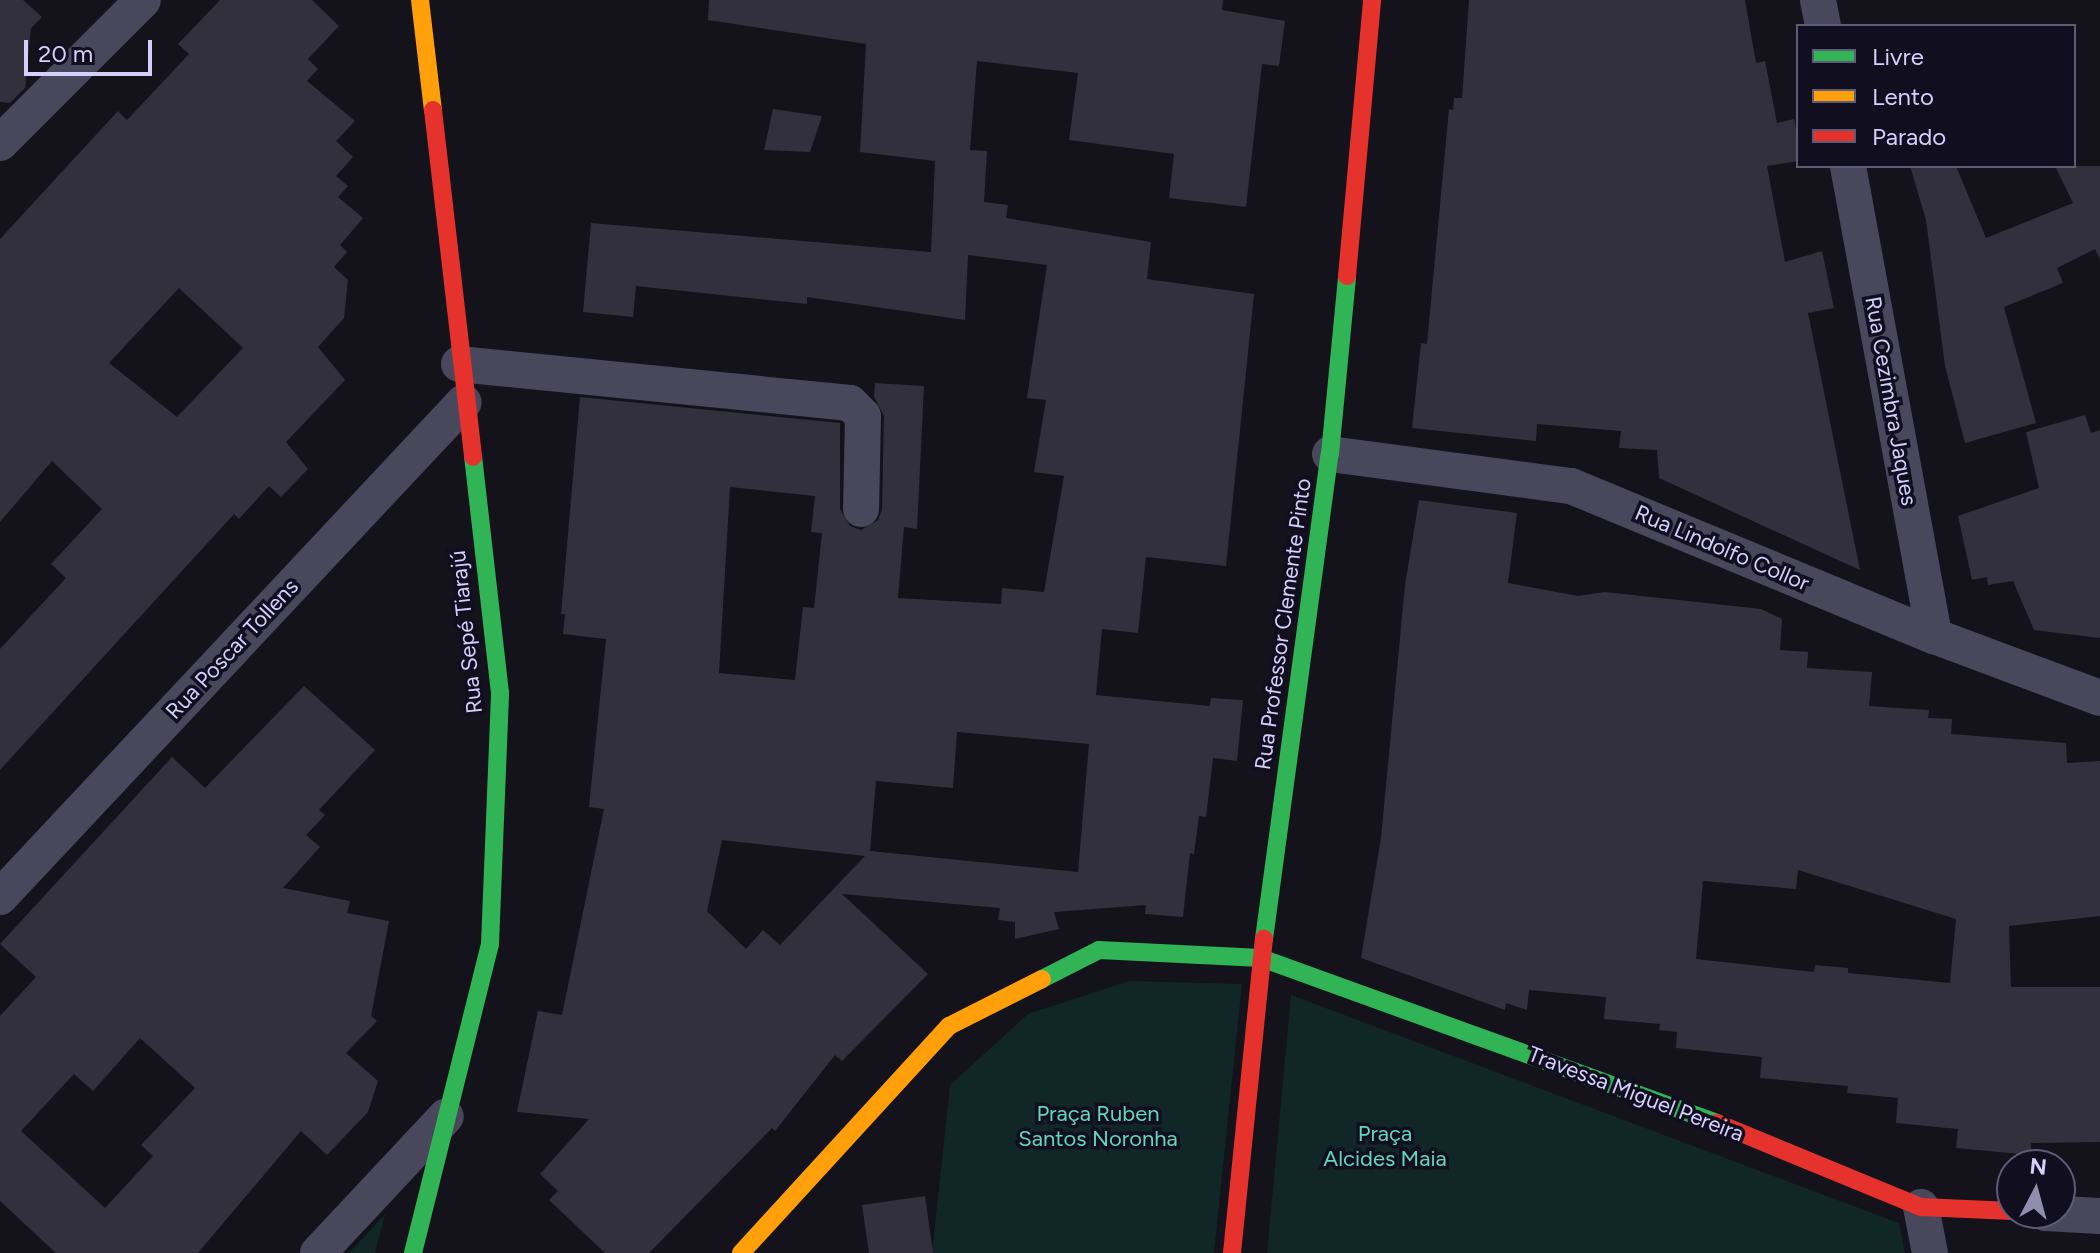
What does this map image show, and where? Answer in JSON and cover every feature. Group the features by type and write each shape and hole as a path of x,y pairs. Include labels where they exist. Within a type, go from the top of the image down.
{"street":[{"path":"0,143 143,0"},
{"name":"Rua Sepé Tiarajú","path":"413,1253 490,944 500,693 459,364 420,0"},
{"name":"Rua Professor Clemente Pinto","path":"1232,1253 1261,958 1330,454 1372,0"},
{"path":"1818,0 1823,24"},
{"name":"Rua Cezimbra Jaques","path":"1848,168 1934,636"},
{"path":"459,364 850,403 863,416 861,509"},
{"name":"Rua Poscar Tollens","path":"0,897 464,402"},
{"name":"Rua Lindolfo Collor","path":"1330,454 1571,486 1934,636 2100,698"},
{"name":"Travessa Miguel Pereira","path":"755,1245 949,1026 1099,950 1261,958 1668,1103 1921,1207 1996,1210"},
{"path":"318,1253 446,1116"},
{"path":"1921,1207 1930,1253"},
{"path":"2076,1215 2100,1216"}],"green space":[{"name":"Praça Ruben Santos Noronha","path":"1129,981 1242,984 1214,1253 932,1253 950,1085 1028,1014"},
{"name":"Praça Alcides Maia","path":"1291,995 1899,1223 1905,1253 1267,1253"},
{"path":"385,1214 375,1253 349,1253"}],"building":[{"path":"0,0 23,0 42,17 31,28 25,88 10,103 0,102"},
{"path":"220,0 312,0 339,26 308,59 318,69 307,81 355,121 336,141 353,157 336,176 348,186 338,197 363,218 340,245 347,252 334,267 348,280 344,318 318,347 345,380 286,442 308,469 281,497 269,486 239,519 234,514 0,770 0,649 66,578 51,564 102,509 52,461 0,522 0,239 118,111 127,120 189,54 178,44","holes":["179,288 243,348 177,417 109,363"]},
{"path":"709,0 1223,0 1222,10 1285,21 1279,66 1262,64 1246,207 1169,198 1174,154 1069,140 1078,73 977,61 970,150 987,151 984,202 1008,205 1006,218 1151,242 1147,279 1254,294 1226,566 1146,557 1138,633 1102,629 1096,695 1210,706 1211,698 1243,700 1237,761 1213,758 1206,817 1199,816 1194,854 1190,853 1183,917 1145,914 1146,905 1054,912 1059,929 1015,939 1015,922 998,920 1000,908 842,894 928,974 842,1061 835,1055 775,1131 772,1128 649,1253 605,1253 549,1200 558,1191 540,1174 589,1119 517,1112 538,1011 562,1015 604,809 589,807 606,639 563,634 565,614 561,614 580,397 840,423 840,509 850,526 861,530 878,520 882,509 884,416 874,397 875,383 924,386 917,529 904,527 898,598 1001,604 1002,588 1044,592 1064,476 1034,472 1046,400 1027,398 1047,265 968,255 965,320 807,297 807,304 636,286 633,317 583,312 591,223 931,252 935,161 860,152 866,44 708,20","holes":["730,487 815,496 811,532 822,533 814,608 803,607 795,680 719,673","957,732 1089,744 1078,872 870,851 876,781 953,788","722,840 865,856 780,945 763,930 746,949 707,911"]},
{"path":"1469,0 1745,0 1756,63 1765,61 1777,123 1794,119 1796,129 1796,161 1767,166 1785,262 1822,251 1834,308 1808,313 1860,570 1659,478 1657,450 1619,448 1621,431 1537,424 1536,441 1412,428 1421,343 1427,344 1449,109 1453,110 1454,98 1462,98"},
{"path":"773,109 822,116 810,152 764,150"},
{"path":"2100,166 2100,260 2095,249 2057,268 2063,283 2004,307 2036,423 1965,443 1945,366 1926,220 1911,168 1957,168 1986,238 2073,203 2056,168"},
{"path":"2085,415 2091,433 2100,430 2100,638 2034,630 2013,581 1988,585 1987,577 1972,580 1958,516 2039,488 2026,432"},
{"path":"1419,500 1517,513 1508,583 1578,596 1605,592 1761,609 1782,619 1780,650 1808,652 1807,668 1872,672 1869,706 1929,710 1928,718 1952,719 1951,734 2066,743 2067,763 2100,761 2100,916 2009,926 2011,987 2100,987 2100,1142 2031,1143 2031,1149 1996,1149 1996,1152 1956,1148 1958,1129 1896,1123 1898,1098 1847,1093 1848,1086 1760,1078 1762,1057 1676,1048 1677,1032 1659,1030 1660,1024 1604,1019 1606,997 1529,990 1527,1010 1506,1003 1505,1010 1361,958 1381,838 1405,585","holes":["1798,870 1956,919 1950,983 1848,973 1848,968 1815,965 1814,972 1696,959 1703,881 1796,889"]},
{"path":"304,686 375,750 319,810 325,815 306,835 320,847 283,888 350,901 347,913 389,921 371,1016 377,1021 346,1053 378,1081 368,1112 327,1155 301,1131 198,1253 56,1253 0,1201 0,1016 36,977 0,944 172,757 205,788","holes":["140,1038 195,1088 141,1145 153,1156 105,1208 21,1131 74,1074 93,1091"]},
{"path":"925,1196 933,1253 869,1253 862,1205"}],"traffic: fast":[{"path":"1264,939 1330,454 1347,276"},
{"path":"413,1253 490,944 500,693 473,457"},
{"path":"1042,979 1099,950 1261,958 1717,1123"}],"traffic: slow":[{"path":"420,0 433,110"},
{"path":"741,1253 949,1026 1042,979"}],"traffic: jam":[{"path":"1347,276 1372,0"},
{"path":"433,110 473,457"},
{"path":"1232,1253 1264,939"},
{"path":"1717,1123 1921,1207 1996,1210"}]}
